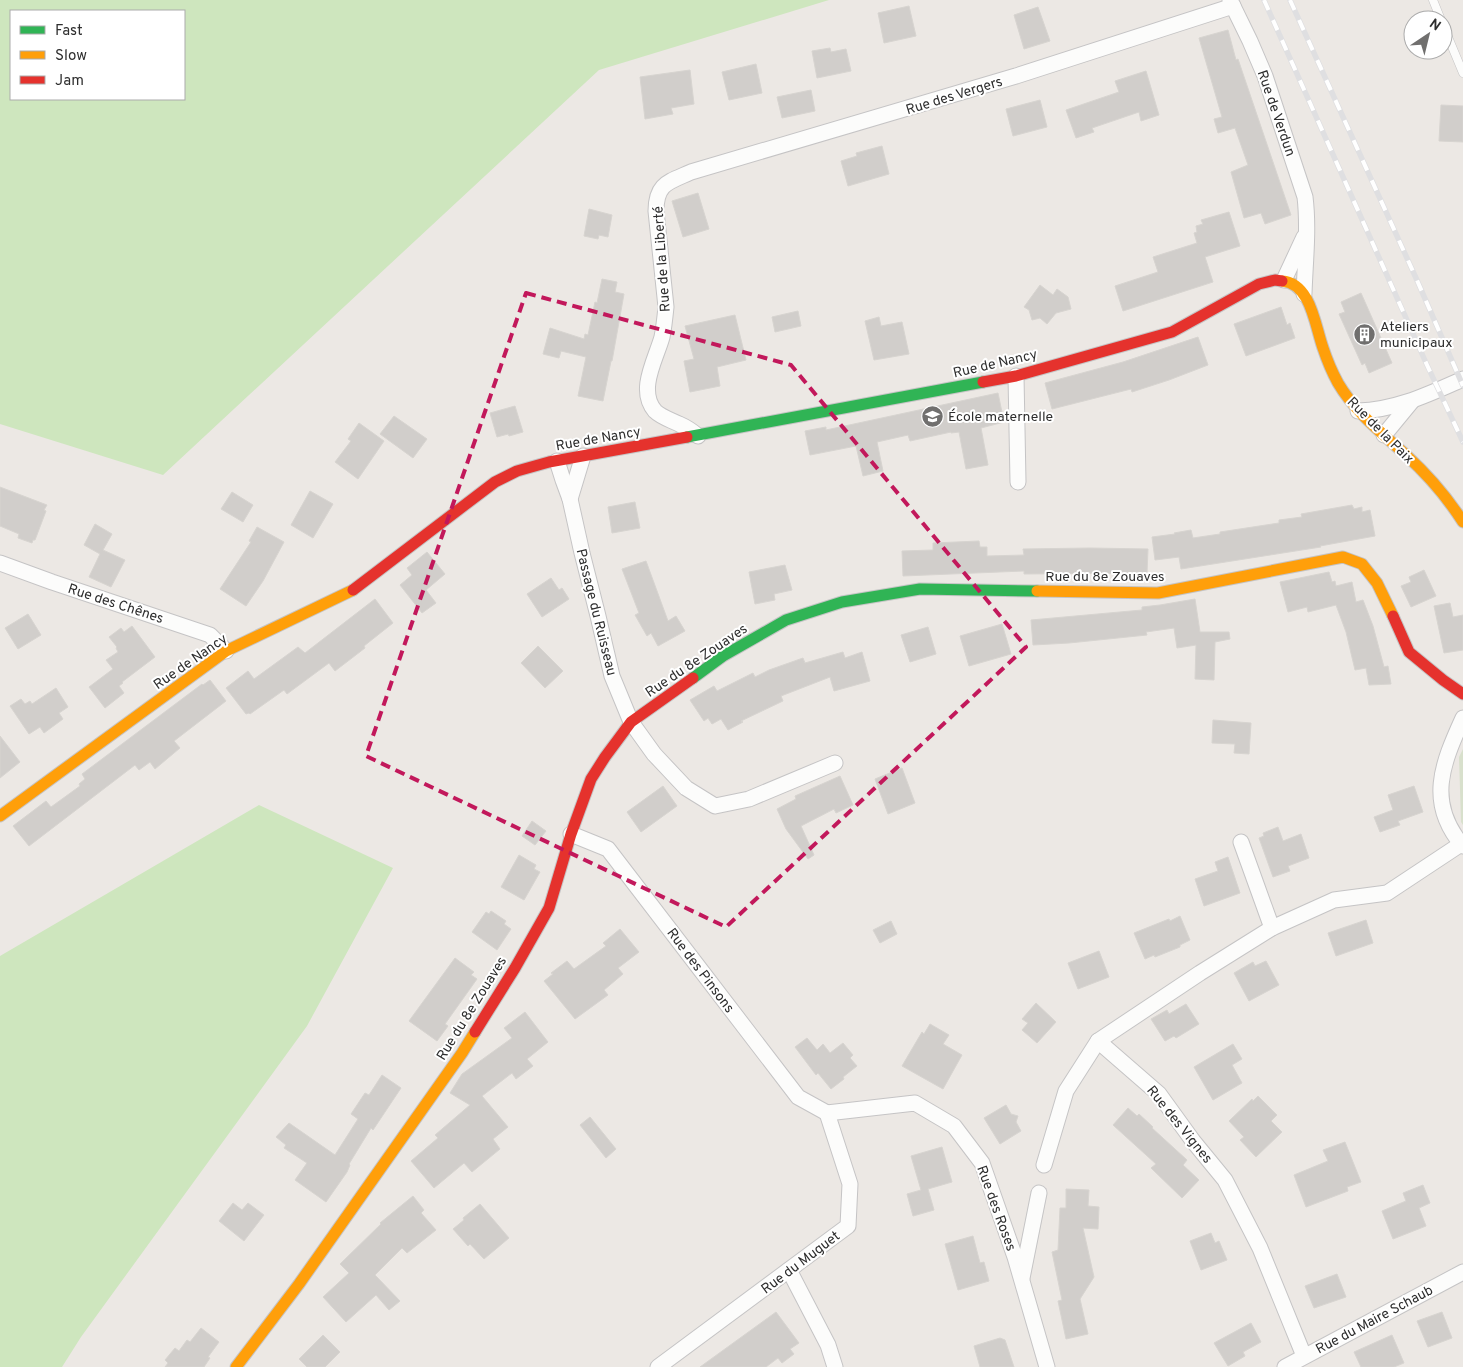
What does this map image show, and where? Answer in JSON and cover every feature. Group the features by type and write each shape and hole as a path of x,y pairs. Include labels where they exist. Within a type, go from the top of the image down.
{"street":[{"name":"Rue des Vergers","path":"673,180 691,172 1016,76 1232,3"},
{"name":"Rue de Verdun","path":"1232,3 1265,76 1305,197 1307,212 1304,294"},
{"name":"Rue de la Liberté","path":"673,180 663,186 657,195 656,202 666,306 662,335 649,376 648,395 650,404 656,412 689,429 698,436"},
{"name":"Rue de Verdun","path":"1284,280 1306,232"},
{"name":"Rue de Nancy","path":"0,816 226,651 357,588 495,482 517,471 583,456 1016,376 1172,332 1258,284 1275,279 1284,280"},
{"path":"1284,280 1304,294"},
{"name":"Rue de la Paix","path":"1304,294 1310,303 1322,348 1346,396 1358,411 1433,482 1444,494 1463,522"},
{"path":"1016,376 1018,482"},
{"path":"1358,411 1384,409 1412,401 1463,379"},
{"path":"1384,435 1412,401"},
{"name":"Passage du Ruisseau","path":"570,499 583,456"},
{"name":"Passage du Ruisseau","path":"557,461 570,499 612,676 654,754 686,788 715,806 749,799 835,762"},
{"name":"Rue du 8e Zouaves","path":"236,1367 299,1284 462,1053 515,968 549,908 571,834 592,779 605,757 636,719 724,656 786,620 842,602 920,589 1158,593 1344,557 1362,564 1377,583 1410,652 1463,694"},
{"name":"Rue des Chênes","path":"0,563 210,635 226,651"},
{"path":"1044,1165 1066,1091 1098,1041 1272,928 1334,900 1387,893 1462,845 1450,829 1443,813 1440,791 1442,775 1452,740 1463,718"},
{"name":"Rue des Pinsons","path":"571,834 608,849 798,1097 827,1113"},
{"path":"1241,842 1272,928"},
{"name":"Rue des Vignes","path":"1098,1041 1159,1094 1193,1141 1225,1180 1260,1248 1304,1356"},
{"name":"Rue des Roses","path":"827,1113 915,1103 954,1126 982,1163 1015,1257 1047,1367"},
{"name":"Rue du Muguet","path":"658,1367 848,1226 850,1184 827,1113"},
{"name":"Rue des Roses","path":"1022,1281 1039,1193"},
{"path":"789,1270 828,1345 835,1367"},
{"name":"Rue du Maire Schaub","path":"1285,1367 1463,1272"}],"lane":[{"path":"1453,49 1463,73"}],"highlighted area":[{"path":"526,293 791,365 1026,647 726,927 366,756"}],"green space":[{"path":"0,0 829,0 599,70 163,475 0,424"},
{"path":"1463,749 1463,825 1461,822 1459,757"},
{"path":"259,805 393,868 307,1026 81,1337 62,1367 0,1367 0,956"}],"building":[{"path":"909,6 916,36 884,43 878,13"},
{"path":"1038,7 1050,41 1024,49 1014,15"},
{"path":"1228,30 1236,60 1238,59 1291,215 1265,224 1261,213 1244,218 1231,172 1248,165 1235,128 1218,133 1214,119 1222,117 1199,38"},
{"path":"830,48 831,52 846,49 851,71 817,78 812,51"},
{"path":"756,64 762,93 729,100 722,72"},
{"path":"690,70 694,104 671,108 673,114 645,119 640,77"},
{"path":"1146,71 1159,115 1141,121 1139,112 1092,128 1094,132 1076,138 1066,110 1119,92 1115,81"},
{"path":"811,90 815,111 782,118 777,97"},
{"path":"1040,100 1047,127 1013,136 1006,109"},
{"path":"1441,105 1463,106 1463,142 1439,141"},
{"path":"882,146 889,174 848,186 841,161 857,156 856,153"},
{"path":"698,193 709,229 683,237 672,201"},
{"path":"589,209 612,215 608,237 599,235 598,239 584,236"},
{"path":"1229,212 1240,246 1205,257 1213,282 1123,311 1115,286 1158,272 1153,257 1197,243 1194,233 1197,232 1196,226 1203,224 1201,220"},
{"path":"602,279 617,282 615,292 624,294 603,401 578,396 586,357 561,351 559,358 543,354 550,328 584,339 585,334 588,335"},
{"path":"1040,285 1053,295 1057,289 1068,297 1071,309 1056,313 1047,324 1040,318 1032,320 1029,310 1024,307"},
{"name":"Ateliers municipaux","path":"1361,293 1392,363 1369,373 1365,363 1362,365 1339,314 1345,312 1341,302"},
{"path":"1281,307 1287,325 1290,323 1295,338 1246,356 1234,324"},
{"path":"798,311 801,326 775,332 772,317"},
{"path":"735,315 746,360 717,367 720,386 690,392 684,361 694,359 685,326"},
{"path":"879,317 881,326 902,322 909,354 874,360 865,321"},
{"path":"1198,337 1208,365 1132,392 1131,389 1052,409 1045,383 1123,362"},
{"path":"998,393 1004,422 981,428 988,465 966,469 959,432 910,441 908,435 877,442 883,471 863,476 856,446 810,455 805,431 826,427 826,430"},
{"path":"515,406 523,432 497,437 490,413"},
{"path":"394,416 427,439 413,458 380,434"},
{"path":"359,423 384,441 358,479 335,462 351,441 348,439"},
{"path":"0,487 47,505 35,540 32,543 18,538 19,534 0,526"},
{"path":"310,491 333,504 313,538 291,525"},
{"path":"232,492 253,505 243,522 221,509"},
{"path":"635,502 640,528 612,533 608,507"},
{"path":"1352,505 1354,509 1362,507 1362,512 1370,510 1375,536 1321,547 1181,569 1179,557 1155,560 1152,537 1191,530 1193,538 1220,534 1220,532 1279,523 1279,520 1302,517 1301,514"},
{"path":"95,524 112,534 103,550 125,560 111,587 89,577 100,554 84,545"},
{"path":"257,527 284,542 263,581 246,606 220,589 251,542 249,541"},
{"path":"979,541 980,547 987,547 987,556 1024,555 1023,549 1148,549 1147,573 1024,574 1024,571 903,576 902,551 933,550 933,543"},
{"path":"427,552 445,574 426,590 436,603 422,613 400,585 412,575 407,568"},
{"path":"646,561 668,621 676,616 685,631 658,646 651,633 647,636 635,615 639,613 622,569"},
{"path":"785,565 792,590 774,594 775,600 755,604 749,572"},
{"path":"1424,570 1436,596 1411,607 1401,586 1411,582 1409,577"},
{"path":"1329,572 1332,582 1335,581 1336,586 1352,582 1356,602 1363,600 1373,626 1384,667 1388,666 1391,684 1369,685 1366,668 1355,670 1346,632 1336,605 1308,612 1307,607 1288,612 1280,582"},
{"path":"551,578 559,590 562,588 569,599 542,617 527,594"},
{"path":"375,599 393,623 335,671 329,663 287,694 284,690 250,714 246,714 226,688 248,671 254,679 298,647 305,653"},
{"path":"1195,599 1200,632 1229,632 1230,639 1215,642 1214,680 1195,679 1196,645 1177,648 1174,628 1146,632 1147,635 1033,645 1031,620 1142,610 1142,607"},
{"path":"1450,603 1453,617 1463,615 1463,650 1444,653 1434,606"},
{"path":"28,614 41,635 18,649 5,628"},
{"path":"1002,624 1011,654 969,666 960,636"},
{"path":"132,626 155,657 122,682 119,686 124,693 105,708 89,687 113,669 106,660 118,652 117,647 109,637 121,628 124,632"},
{"path":"928,627 936,654 910,662 901,635"},
{"path":"538,646 563,671 545,688 521,663"},
{"path":"843,652 845,658 862,652 870,681 834,691 830,677 781,696 783,701 741,721 743,722 728,730 721,719 712,724 708,718 704,721 690,700 714,686 717,691 753,673 755,677 803,658 805,663"},
{"path":"210,680 226,701 174,741 180,748 155,769 150,762 139,770 135,765 29,846 13,826 46,801 51,807 80,786 79,784 85,779 82,774 202,684"},
{"path":"56,688 68,707 59,713 63,719 44,733 40,727 29,734 10,706 21,699 25,704 30,701 32,704"},
{"path":"1213,720 1251,723 1249,754 1234,753 1235,744 1212,743"},
{"path":"0,736 20,762 0,778"},
{"path":"902,768 915,803 888,814 875,779"},
{"path":"840,776 853,805 836,813 834,809 801,826 814,855 808,859 786,829 777,809 796,799 795,796"},
{"path":"663,786 677,806 641,832 627,812"},
{"path":"1414,786 1423,812 1398,821 1400,825 1380,832 1374,817 1393,810 1388,795"},
{"path":"532,821 546,831 535,845 522,836"},
{"path":"1278,827 1283,841 1301,834 1309,858 1288,866 1290,871 1273,877 1259,838 1264,836 1263,833"},
{"path":"519,855 536,865 534,869 540,872 524,900 501,887"},
{"path":"1228,857 1240,893 1204,906 1195,879 1218,871 1215,862"},
{"path":"491,911 506,921 504,924 511,929 497,950 472,932 486,912 489,914"},
{"path":"1180,916 1190,940 1180,945 1180,947 1145,959 1134,933"},
{"path":"1366,920 1373,943 1336,956 1328,933"},
{"path":"891,921 897,934 880,943 873,930"},
{"path":"620,929 639,952 618,968 623,974 604,990 608,995 575,1019 544,981 567,961 574,969 606,946 603,943"},
{"path":"1099,951 1109,977 1078,989 1068,963"},
{"path":"455,958 474,972 471,975 477,979 445,1024 448,1026 437,1041 409,1021"},
{"path":"1266,961 1279,985 1249,1001 1234,973 1253,962 1255,966"},
{"path":"1036,1003 1056,1022 1037,1043 1022,1030 1028,1023 1022,1019"},
{"path":"1186,1004 1199,1024 1176,1038 1174,1036 1165,1041 1151,1019 1167,1010 1169,1014"},
{"path":"525,1012 548,1042 527,1059 533,1066 516,1079 512,1073 482,1096 508,1127 493,1139 500,1149 472,1172 464,1163 434,1188 411,1161 438,1138 435,1135 470,1105 450,1093 462,1074 512,1038 504,1028"},
{"path":"930,1024 949,1035 943,1044 962,1055 943,1089 902,1066 922,1032 924,1034"},
{"path":"807,1038 817,1050 823,1044 830,1053 843,1043 853,1055 850,1058 857,1066 831,1089 818,1073 816,1075 795,1047"},
{"path":"1233,1044 1242,1059 1232,1065 1242,1083 1213,1100 1194,1067"},
{"path":"382,1075 401,1088 373,1130 371,1128 349,1164 347,1172 326,1202 295,1180 307,1163 284,1148 286,1145 276,1137 289,1123 335,1155 358,1119 351,1114 365,1093 369,1095"},
{"path":"1258,1096 1277,1115 1271,1121 1282,1132 1256,1157 1240,1140 1244,1137 1229,1121 1252,1099 1253,1101"},
{"path":"1006,1105 1011,1114 1018,1116 1016,1122 1021,1131 1000,1144 984,1118"},
{"path":"1128,1108 1137,1116 1139,1114 1187,1160 1183,1165 1199,1180 1182,1198 1151,1168 1156,1164 1113,1125"},
{"path":"590,1117 616,1149 606,1158 580,1125"},
{"path":"1345,1142 1361,1182 1347,1187 1348,1191 1306,1207 1294,1175 1328,1161 1323,1150"},
{"path":"942,1147 952,1182 928,1189 934,1210 913,1216 907,1194 921,1190 911,1156"},
{"path":"1423,1185 1430,1203 1419,1208 1426,1226 1393,1239 1382,1211 1406,1201 1403,1193"},
{"path":"1066,1189 1089,1190 1088,1206 1099,1207 1098,1229 1083,1228 1094,1277 1080,1299 1088,1334 1066,1339 1058,1301 1062,1300 1052,1252 1058,1250 1060,1208 1066,1208"},
{"path":"413,1196 424,1210 421,1213 436,1230 407,1253 402,1248 375,1275 400,1301 389,1310 376,1295 346,1322 323,1297 349,1273 340,1264 380,1223"},
{"path":"233,1203 242,1210 248,1203 264,1215 244,1241 219,1221"},
{"path":"480,1204 509,1238 484,1259 470,1244 468,1246 453,1229"},
{"path":"1211,1233 1215,1243 1219,1241 1227,1260 1201,1270 1190,1241"},
{"path":"973,1236 980,1263 984,1262 989,1281 958,1290 945,1244"},
{"path":"1337,1274 1346,1297 1314,1308 1305,1286"},
{"path":"776,1312 799,1343 790,1349 794,1354 782,1363 778,1358 766,1367 700,1367"},
{"path":"1442,1312 1452,1338 1428,1347 1417,1321"},
{"path":"1251,1323 1261,1342 1243,1352 1245,1356 1228,1366 1214,1343"},
{"path":"201,1328 219,1342 208,1357 210,1358 204,1367 165,1367 168,1363 165,1360 175,1348 179,1351 187,1340 190,1342"},
{"path":"323,1335 340,1352 325,1367 307,1367 299,1359"},
{"path":"1392,1335 1404,1363 1394,1367 1361,1367 1354,1352"},
{"path":"1000,1338 1005,1340 1014,1367 980,1367 974,1346"}],"railway":[{"path":"1264,0 1463,442"},
{"path":"1290,0 1463,386"}],"traffic: fast":[{"path":"687,437 983,382"},
{"path":"693,678 723,656 786,620 842,602 920,589 1037,591"}],"traffic: slow":[{"path":"1282,281 1300,289 1306,297 1328,361 1345,394 1369,422 1429,478 1463,522"},
{"path":"1037,591 1158,593 1343,557 1362,564 1377,583 1393,616"},
{"path":"0,816 226,651 353,590"},
{"path":"236,1367 299,1284 475,1032"}],"traffic: jam":[{"path":"983,382 1016,376 1172,332 1259,284 1275,280 1282,281"},
{"path":"353,590 495,482 517,471 549,462 687,437"},
{"path":"1393,616 1409,652 1463,694"},
{"path":"475,1032 515,968 549,908 571,834 591,779 631,722 693,678"}],"place":[{"name":"Ateliers municipaux","path":"1364,334"},
{"name":"École maternelle","path":"932,416"}]}
